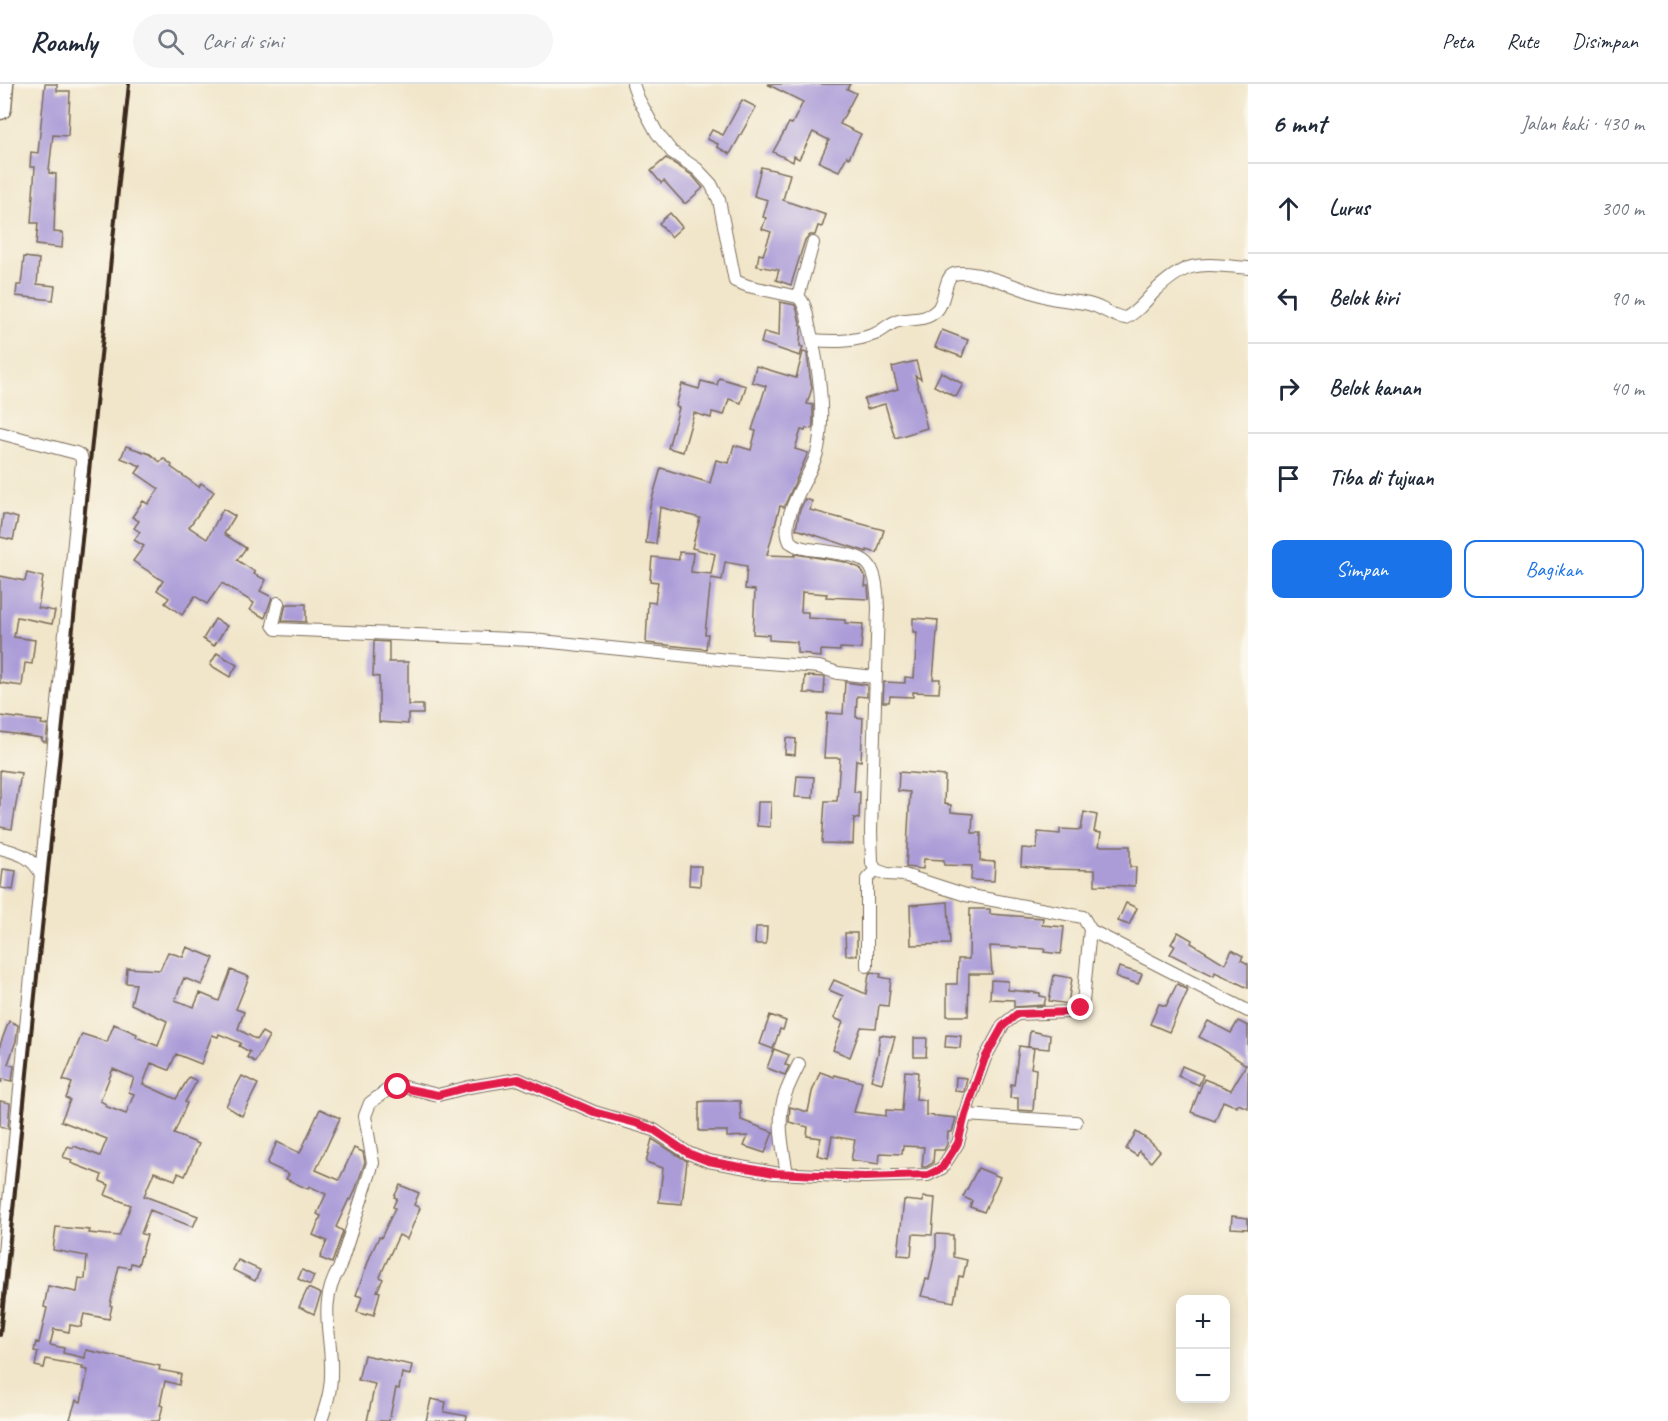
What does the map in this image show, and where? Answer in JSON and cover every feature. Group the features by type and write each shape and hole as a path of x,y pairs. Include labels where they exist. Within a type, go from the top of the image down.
{"highway":[{"path":"0,108 2,84"}],"street":[{"path":"321,1421 327,1404 331,1375 327,1325 330,1283 339,1269 373,1163 365,1116 370,1103 386,1091 405,1087 438,1095 469,1087 519,1079 594,1112 654,1130 698,1158 787,1174 864,1177 928,1175 942,1168 958,1143 965,1115 985,1058 1003,1026 1017,1014 1070,1012 1081,1008 1086,987 1090,930 1086,920 1077,914 966,895 904,875 887,874 876,870 872,863 877,581 874,571 866,560 856,555 801,548 788,539 787,523 811,471 821,428 821,404 812,340 803,303 798,297 735,281 719,200 711,184 697,169 672,152 657,134 633,84"},
{"path":"798,297 813,243"},
{"path":"812,340 851,341 875,333 897,321 923,318 936,311 943,303 948,280 951,275 957,274 984,277 1048,297 1091,304 1125,318 1133,314 1167,279 1186,267 1207,264 1248,268"},
{"path":"0,434 76,453 81,456 82,462 0,1293"},
{"path":"278,603 273,626 276,629 532,640 819,667 838,673 874,677"},
{"path":"0,849 24,855 36,863 41,874"},
{"path":"867,966 867,879 876,870"},
{"path":"1090,930 1248,1011"},
{"path":"787,1174 781,1133 781,1115 785,1095 799,1065"},
{"path":"965,1115 1076,1122"}],"building":[{"path":"45,84 57,84 57,91 70,91 68,136 53,135 49,170 49,173 56,174 54,232 63,233 62,248 36,245 38,223 31,223 35,167 30,167 31,152 38,153"},
{"path":"767,84 850,84 847,89 856,93 840,124 861,134 849,158 847,156 839,171 819,162 829,140 813,132 799,159 794,156 793,162 773,152 789,123 792,124 803,102"},
{"path":"742,100 756,107 730,154 717,147 718,144 707,139 712,130 723,135"},
{"path":"666,158 692,175 703,188 686,203 664,181 661,183 651,171"},
{"path":"761,167 790,174 783,200 826,215 822,227 818,226 815,235 810,235 805,240 791,285 776,280 779,270 757,266 759,254 763,255 771,232 762,229 768,200 754,196"},
{"path":"670,213 682,227 671,237 659,223"},
{"path":"24,257 39,259 37,284 55,286 53,300 16,296 17,285 21,285"},
{"path":"780,302 795,305 797,310 801,327 800,346 803,347 800,356 761,343 764,332 779,336"},
{"path":"942,330 968,340 962,357 935,347"},
{"path":"803,352 807,353 812,388 807,404 813,405 813,423 812,429 801,430 795,449 808,453 784,507 780,506 767,555 795,556 795,554 845,562 860,568 866,578 865,586 868,586 869,599 826,597 827,594 802,592 801,612 808,612 808,618 845,620 845,623 863,624 861,649 821,650 821,657 810,656 810,654 797,653 797,642 769,640 769,635 753,634 755,590 745,589 747,566 725,562 722,580 711,578 705,634 708,634 706,649 646,643 648,602 655,603 658,582 650,581 652,557 679,560 679,552 693,553 691,572 711,574 715,554 692,548 700,518 660,507 656,544 646,543 650,506 661,468 710,483 716,460 729,463 734,445 751,450 756,431 752,430 766,386 752,382 756,366 796,378"},
{"path":"916,361 921,379 915,376 927,428 895,438 885,404 867,409 864,399 898,389 892,367"},
{"path":"941,372 963,384 956,397 934,386"},
{"path":"719,378 746,386 741,403 729,399 724,415 712,412 711,418 694,413 683,452 668,448 679,408 676,406 682,384 699,389 701,381 717,385"},
{"path":"126,446 150,454 160,462 163,458 172,465 171,467 199,487 201,483 214,492 189,527 207,539 223,509 235,516 224,534 246,548 237,560 255,572 254,574 266,580 260,591 272,597 265,618 250,610 254,603 222,583 207,604 195,596 182,615 165,603 169,598 157,590 163,581 133,561 144,546 134,540 140,532 134,528 139,521 132,517 143,501 148,504 159,489 136,473 141,466 121,458"},
{"path":"805,499 812,501 810,510 884,530 877,553 867,550 867,552 796,529 799,512"},
{"path":"3,514 18,518 13,540 0,537"},
{"path":"27,573 43,577 38,608 55,611 52,624 17,617 14,637 35,640 32,664 25,663 22,686 0,683 0,576 25,581"},
{"path":"286,604 306,604 306,622 282,621"},
{"path":"913,618 938,620 933,679 940,679 939,693 913,692 913,697 890,696 889,702 883,702 884,682 905,683 905,677 914,678 917,632 913,632"},
{"path":"215,619 227,626 214,646 203,639"},
{"path":"374,641 389,642 389,662 408,662 408,705 423,705 423,714 408,714 408,724 379,722 379,677 373,676"},
{"path":"217,653 237,665 230,677 210,665"},
{"path":"805,676 825,677 824,694 804,693"},
{"path":"845,682 867,685 867,697 857,696 856,717 863,718 861,761 856,760 854,792 860,792 859,819 854,818 853,844 822,843 825,801 837,801 840,758 824,758 827,713 843,714"},
{"path":"0,716 42,721 41,724 48,725 46,742 42,741 42,738 0,732"},
{"path":"786,738 796,739 795,755 785,754"},
{"path":"0,770 21,773 12,829 0,827"},
{"path":"899,772 945,776 944,804 951,805 951,812 973,814 972,833 981,833 980,861 995,862 994,881 971,880 972,866 944,865 944,860 924,859 923,869 906,867 910,792 898,791"},
{"path":"797,776 814,777 813,798 795,797"},
{"path":"758,802 771,802 770,827 757,826"},
{"path":"1084,812 1097,815 1094,832 1101,833 1099,846 1130,846 1130,867 1136,867 1135,886 1095,885 1095,870 1021,866 1022,848 1037,849 1038,832 1060,834 1060,829 1081,830"},
{"path":"690,866 701,866 700,886 689,885"},
{"path":"3,869 16,871 13,890 1,888"},
{"path":"948,902 950,944 911,945 910,905"},
{"path":"1126,903 1137,908 1129,925 1118,921"},
{"path":"970,909 990,909 990,914 1043,918 1042,925 1064,927 1061,954 1044,952 1045,949 990,946 992,974 969,974 968,1016 947,1016 947,984 957,984 958,959 969,959"},
{"path":"756,927 767,927 766,944 755,944"},
{"path":"1178,932 1225,964 1232,950 1243,956 1241,960 1248,964 1248,988 1215,972 1214,976 1170,954 1175,946 1171,944"},
{"path":"845,933 857,933 857,955 846,955"},
{"path":"187,947 214,958 202,985 184,978 175,1000 194,1007 200,993 219,1001 231,970 249,977 236,1009 244,1012 238,1029 257,1040 262,1032 269,1036 255,1062 247,1057 250,1052 239,1046 241,1043 219,1034 218,1037 212,1035 201,1064 176,1054 169,1070 151,1063 143,1084 176,1099 189,1077 197,1081 185,1102 187,1103 174,1134 199,1144 185,1176 178,1173 175,1180 154,1172 144,1196 198,1216 193,1227 150,1210 141,1234 147,1235 138,1265 131,1263 130,1268 119,1266 109,1319 84,1314 81,1327 70,1325 69,1332 54,1329 50,1345 64,1348 63,1353 85,1358 86,1350 160,1366 159,1370 181,1374 179,1385 165,1381 159,1421 75,1421 70,1419 76,1400 81,1402 88,1370 82,1369 83,1366 46,1359 44,1368 35,1366 38,1352 34,1351 36,1342 39,1343 47,1308 44,1307 48,1286 77,1292 79,1278 85,1279 87,1256 53,1250 56,1227 90,1230 89,1233 119,1236 131,1205 105,1195 109,1185 100,1181 102,1175 71,1163 72,1160 63,1157 68,1146 100,1156 107,1139 61,1121 70,1100 66,1098 72,1083 63,1080 82,1034 107,1042 114,1024 158,1046 167,1021 131,1004 136,984 126,983 127,968 160,970 168,952 183,957","holes":["113,1069 134,1078 129,1092 134,1094 126,1114 105,1106 106,1104 100,1101"]},
{"path":"1119,967 1142,974 1138,984 1116,977"},
{"path":"872,972 881,974 880,977 891,979 888,1006 879,1005 876,1028 861,1027 850,1057 833,1050 843,1022 834,1018 843,996 829,990 834,980 866,994 869,974"},
{"path":"1054,975 1072,978 1068,1004 1049,1001"},
{"path":"991,980 1008,981 1008,990 1040,993 1040,996 1046,997 1044,1005 1014,1007 1014,1000 990,999"},
{"path":"1177,984 1188,990 1169,1032 1150,1024 1159,1004 1166,1006"},
{"path":"770,1015 786,1021 783,1030 780,1029 773,1049 760,1044"},
{"path":"9,1021 18,1025 16,1041 8,1064 14,1066 12,1081 3,1079 1,1083 0,1045"},
{"path":"1208,1021 1231,1033 1238,1021 1248,1026 1248,1108 1238,1104 1237,1107 1223,1101 1215,1121 1191,1112 1204,1079 1231,1090 1246,1065 1199,1037"},
{"path":"1030,1031 1050,1035 1049,1049 1028,1047"},
{"path":"880,1035 895,1037 882,1083 871,1080 879,1050"},
{"path":"946,1035 961,1036 960,1048 945,1047"},
{"path":"914,1038 927,1038 926,1057 914,1057"},
{"path":"1019,1046 1034,1048 1031,1068 1036,1069 1033,1111 1018,1110 1018,1098 1010,1098"},
{"path":"774,1049 789,1055 785,1065 789,1066 785,1075 767,1068"},
{"path":"1182,1066 1203,1075 1199,1085 1178,1076"},
{"path":"905,1071 918,1072 916,1099 926,1100 926,1115 956,1118 952,1132 948,1132 944,1150 934,1150 933,1163 926,1167 922,1167 924,1147 903,1146 902,1154 880,1153 879,1164 851,1160 855,1140 832,1136 828,1158 817,1155 821,1138 807,1136 808,1127 789,1122 790,1107 808,1112 812,1092 820,1072 862,1082 854,1112 886,1116 886,1110 902,1111"},
{"path":"242,1076 258,1084 242,1116 226,1106"},
{"path":"956,1077 967,1078 964,1092 955,1091"},
{"path":"0,1101 10,1103 8,1129 0,1126"},
{"path":"740,1101 741,1120 773,1132 765,1153 744,1146 748,1136 727,1137 727,1131 699,1131 699,1102"},
{"path":"320,1109 340,1118 316,1170 339,1180 354,1148 363,1152 365,1162 351,1200 349,1199 336,1227 343,1231 332,1263 320,1258 327,1241 313,1235 321,1216 317,1214 326,1194 286,1179 289,1174 267,1164 277,1142 300,1153"},
{"path":"1136,1132 1160,1151 1151,1162 1139,1151 1137,1156 1126,1149"},
{"path":"652,1139 687,1161 682,1204 659,1202 663,1168 646,1162"},
{"path":"978,1168 1000,1177 984,1212 970,1207 972,1201 963,1197"},
{"path":"400,1185 419,1193 414,1205 420,1208 407,1239 399,1235 385,1265 380,1277 383,1279 377,1291 380,1292 374,1315 367,1313 366,1315 357,1312 362,1297 356,1295 371,1254 395,1208 393,1207 397,1198 394,1197"},
{"path":"923,1197 935,1198 932,1235 913,1234 911,1256 898,1255 904,1200 923,1202"},
{"path":"1232,1216 1248,1218 1248,1229 1231,1228"},
{"path":"936,1234 953,1235 953,1257 967,1260 963,1277 959,1276 954,1302 921,1296 926,1279 929,1280 936,1247"},
{"path":"238,1260 260,1270 255,1281 233,1270"},
{"path":"302,1270 314,1276 310,1285 298,1279"},
{"path":"308,1288 321,1294 314,1314 299,1307"},
{"path":"364,1355 412,1365 410,1375 402,1373 399,1389 396,1388 389,1421 367,1421 375,1384 358,1380"},
{"path":"431,1399 446,1402 444,1412 467,1416 466,1421 426,1421"}],"railway":[{"path":"0,1335 129,84"}],"route":[{"path":"398,1087 444,1095 469,1087 519,1079 594,1112 654,1130 688,1153 708,1161 774,1173 864,1177 928,1175 942,1168 958,1143 970,1099 985,1058 1003,1026 1017,1014 1070,1012 1081,1008"}]}
